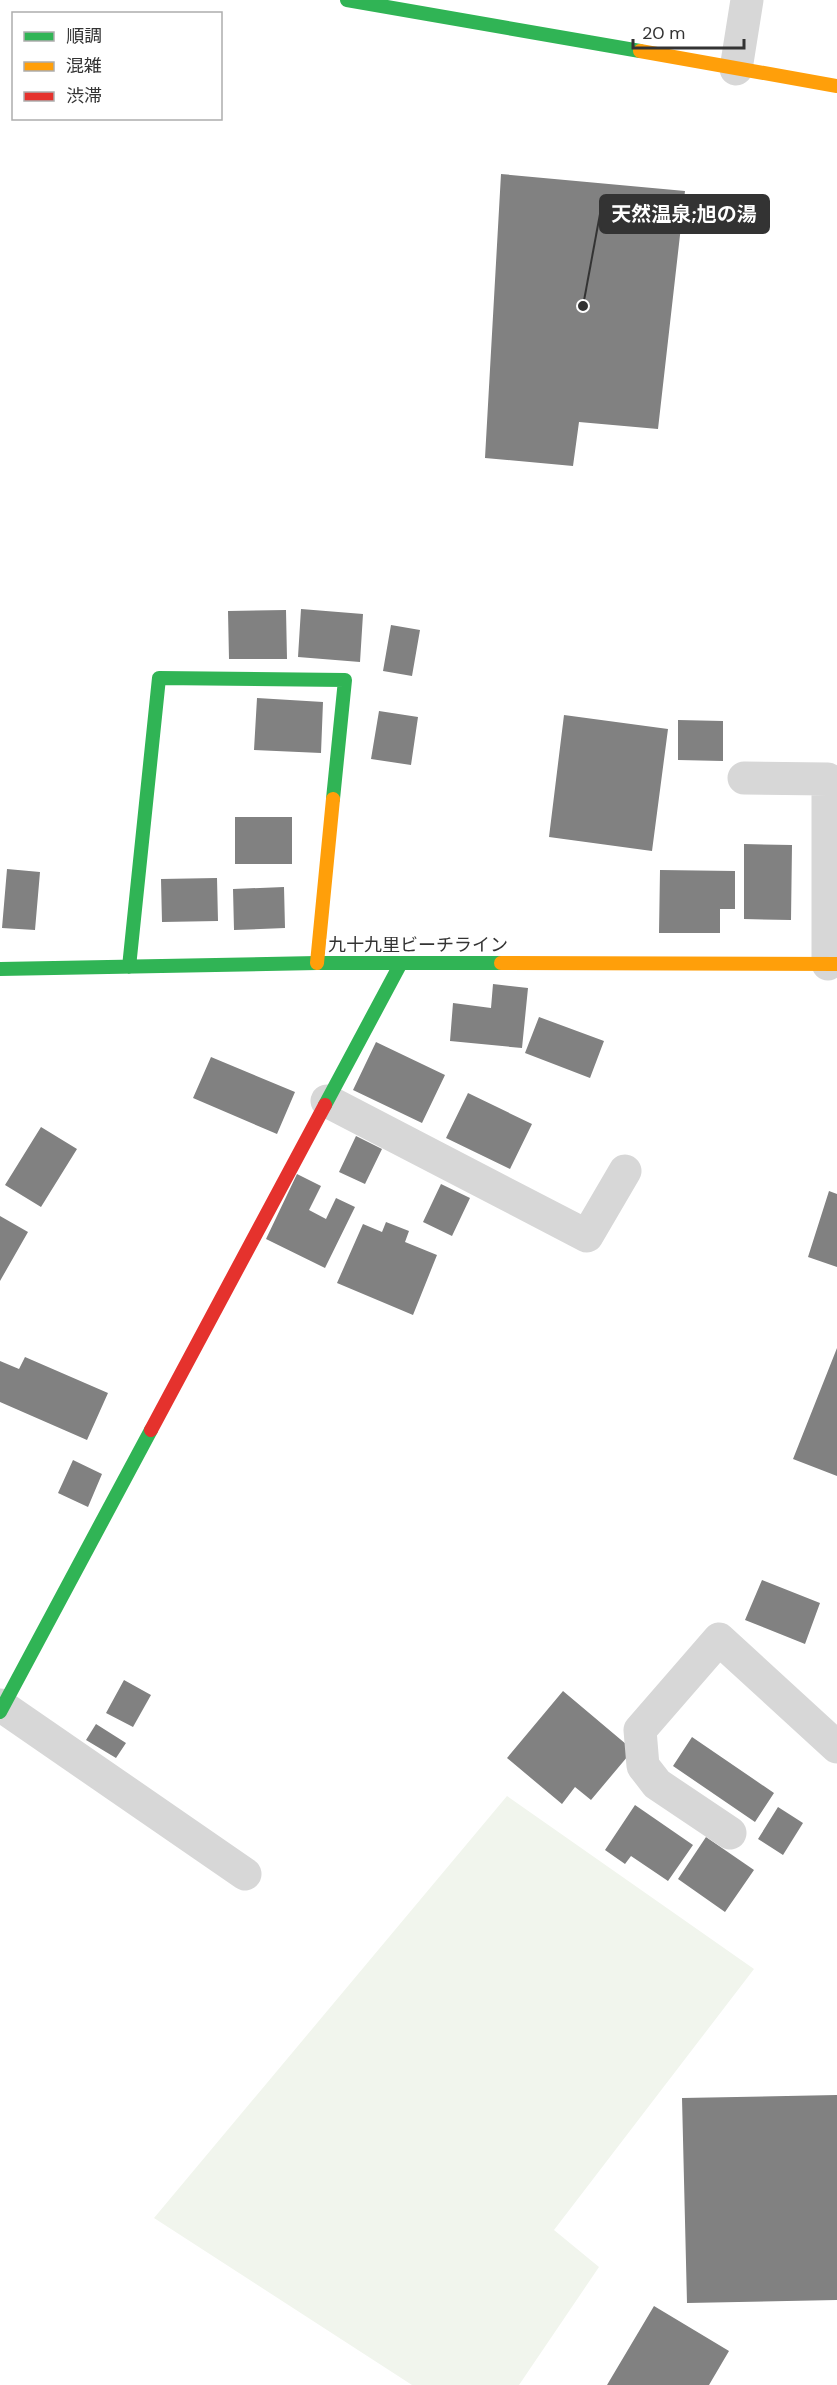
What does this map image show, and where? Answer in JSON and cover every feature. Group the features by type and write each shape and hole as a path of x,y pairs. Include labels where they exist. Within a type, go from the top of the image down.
{"street":[{"path":"347,0 837,86"},
{"path":"736,69 747,0"},
{"path":"129,967 159,678 345,680 317,963"},
{"path":"744,778 828,778 833,964"},
{"name":"九十九里ビーチライン","path":"0,969 317,963 833,964"},
{"path":"245,1874 1,1708 401,963"},
{"path":"327,1101 587,1236 625,1171"},
{"path":"730,1833 657,1784 643,1766 640,1730 719,1639 837,1747"}],"shaded area":[{"path":"507,1796 754,1969 554,2230 599,2267 519,2385 412,2385 154,2218"}],"building":[{"path":"501,174 685,191 658,429 579,422 573,466 485,458"},
{"path":"301,609 363,614 360,662 298,657"},
{"path":"286,610 287,659 229,659 228,611"},
{"path":"391,625 420,630 412,676 383,671"},
{"path":"257,698 323,702 321,753 254,750"},
{"path":"379,711 418,717 411,765 371,759"},
{"path":"564,715 668,729 652,851 549,837"},
{"path":"678,720 723,721 723,761 678,760"},
{"path":"235,817 292,817 292,864 235,864"},
{"path":"744,844 792,845 791,920 744,919"},
{"path":"7,869 40,872 35,930 2,928"},
{"path":"660,870 735,871 735,909 720,909 720,933 659,933"},
{"path":"217,878 218,921 162,922 161,879"},
{"path":"284,887 285,928 234,930 233,889"},
{"path":"493,984 528,988 522,1048 450,1041 453,1003 491,1008"},
{"path":"539,1017 604,1041 590,1078 525,1053"},
{"path":"376,1042 445,1075 422,1123 353,1090"},
{"path":"211,1057 295,1092 277,1134 193,1098"},
{"path":"468,1093 532,1124 510,1169 446,1138"},
{"path":"41,1127 77,1149 41,1207 5,1185"},
{"path":"356,1136 382,1149 365,1184 339,1172"},
{"path":"297,1174 321,1186 309,1210 326,1219 336,1198 355,1207 325,1268 266,1239"},
{"path":"441,1184 470,1198 452,1236 423,1222"},
{"path":"829,1191 837,1194 837,1267 808,1257"},
{"path":"0,1216 28,1232 0,1281"},
{"path":"386,1222 409,1231 405,1242 437,1255 413,1315 337,1283 363,1224 382,1232"},
{"path":"837,1348 837,1476 793,1459"},
{"path":"25,1357 108,1393 87,1440 0,1402 0,1361 19,1369"},
{"path":"73,1460 102,1474 88,1507 58,1493"},
{"path":"762,1580 820,1603 805,1644 745,1620"},
{"path":"124,1680 151,1695 133,1727 106,1713"},
{"path":"563,1691 633,1750 591,1800 575,1787 562,1804 507,1758"},
{"path":"96,1724 126,1743 116,1758 86,1740"},
{"path":"692,1737 774,1793 755,1822 673,1766"},
{"path":"635,1805 693,1845 668,1881 631,1856 625,1864 605,1850"},
{"path":"778,1807 803,1823 783,1855 758,1839"},
{"path":"706,1837 754,1870 725,1912 678,1879"},
{"path":"837,2095 837,2300 687,2303 682,2098"},
{"path":"654,2306 729,2351 709,2385 607,2385"}],"traffic: fast":[{"path":"347,0 640,51"},
{"path":"129,967 159,678 345,680 333,799"},
{"path":"0,969 317,963 501,963"},
{"path":"325,1105 401,963"},
{"path":"0,1712 151,1430"}],"traffic: slow":[{"path":"640,51 837,86"},
{"path":"317,963 333,799"},
{"path":"501,963 837,964"}],"traffic: jam":[{"path":"151,1430 325,1105"}],"place":[{"name":"天然温泉;旭の湯","path":"583,306"}]}
